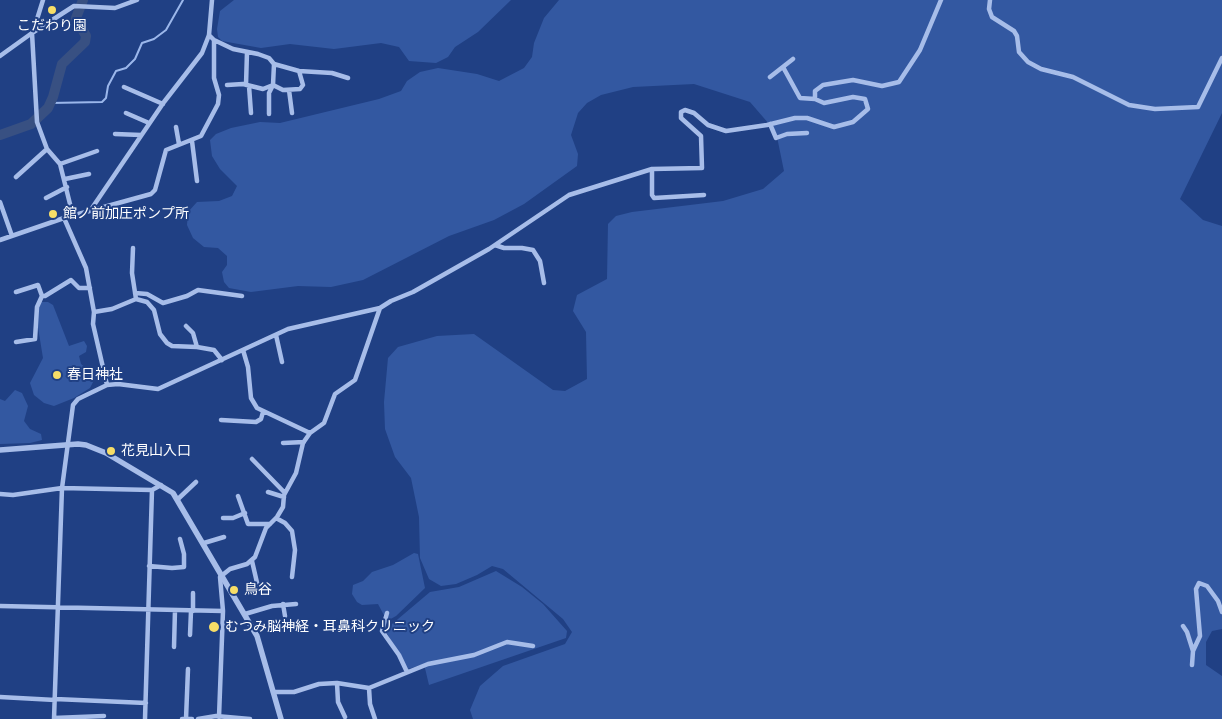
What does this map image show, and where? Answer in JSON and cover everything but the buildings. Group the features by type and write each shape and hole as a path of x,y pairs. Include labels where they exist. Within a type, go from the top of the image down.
{"street":[{"path":"43,0 32,33 37,122 47,149 60,164 73,216"},
{"path":"0,56 74,6 115,8 138,0"},
{"path":"90,211 149,123 202,53 209,35 212,0"},
{"path":"815,99 815,91 823,85 853,80 882,86 899,82 920,50 941,0"},
{"path":"990,0 989,9 992,17 1014,31 1017,36 1019,52 1028,62 1041,69 1073,77 1128,105 1155,109 1198,108 1222,58"},
{"path":"209,35 214,40 269,58 274,64 298,71 332,73 348,78"},
{"path":"0,240 64,218 151,194 155,190 158,180 163,154 170,148 192,142 204,133 218,104 219,95 214,78 214,40"},
{"path":"247,52 251,112"},
{"path":"770,77 793,59"},
{"path":"269,114 269,93 273,85 274,64"},
{"path":"104,716 54,719 62,488 73,405 78,399 107,385 118,384 158,390 276,335 305,324 380,308 421,288 495,245 570,195 652,169 702,168 701,136 681,118 681,112 685,110 694,113 708,125 726,131 802,118 834,127 853,122 868,109 865,99 860,97 824,104 815,99 800,98 783,67"},
{"path":"227,85 237,84 263,89 273,85 283,90 300,89 303,84 298,71"},
{"path":"124,86 163,104"},
{"path":"289,90 292,113"},
{"path":"126,113 149,123"},
{"path":"770,124 776,138 788,134 807,133"},
{"path":"176,127 180,144"},
{"path":"115,134 141,135"},
{"path":"192,142 197,181"},
{"path":"16,177 47,149"},
{"path":"60,164 97,151"},
{"path":"652,169 652,195 654,198 704,195"},
{"path":"65,179 89,174"},
{"path":"46,198 66,187"},
{"path":"0,202 12,236"},
{"path":"64,218 83,257 94,312 93,324 107,385"},
{"path":"495,245 504,248 533,250 540,261 544,283"},
{"path":"133,248 132,273 136,299"},
{"path":"16,342 35,339 37,307 42,296 71,280 79,288 90,288"},
{"path":"16,292 38,285 42,296"},
{"path":"135,293 148,294 163,303 187,296 198,290 242,296"},
{"path":"94,312 112,309 136,299 147,302 154,310 160,334 167,344 172,346 197,346 214,350 222,360"},
{"path":"258,587 252,561 266,528 283,507 285,496 296,473 304,442 310,433 324,422 335,394 355,380 380,308"},
{"path":"186,326 192,333 197,346"},
{"path":"276,335 282,362"},
{"path":"243,350 251,398 257,408 310,433"},
{"path":"221,420 256,422 261,419 262,412"},
{"path":"283,443 304,442"},
{"path":"0,450 68,444 95,448 161,485 178,499 245,614 263,652 281,719"},
{"path":"252,459 285,496"},
{"path":"178,499 196,482"},
{"path":"0,494 62,488 152,490 161,485"},
{"path":"145,719 152,490"},
{"path":"268,492 285,496"},
{"path":"238,496 248,524 270,524"},
{"path":"223,518 233,518 245,513"},
{"path":"276,518 292,530 295,550 292,578"},
{"path":"204,543 224,538"},
{"path":"149,566 184,567 184,554 180,539"},
{"path":"219,717 223,611 219,580 222,574 230,569 252,561"},
{"path":"1192,665 1193,651 1200,636 1196,590 1199,583 1207,586 1218,601 1222,612"},
{"path":"190,636 193,593"},
{"path":"245,614 283,604 296,604"},
{"path":"283,604 285,616"},
{"path":"0,606 223,611"},
{"path":"174,647 175,610"},
{"path":"387,613 382,631 399,655 407,672"},
{"path":"1183,626 1193,651"},
{"path":"273,692 294,692 319,684 337,683 369,688 428,664 474,655 507,642 533,646"},
{"path":"186,719 188,669"},
{"path":"337,683 338,702 345,717"},
{"path":"369,688 370,704 375,719"},
{"path":"0,697 146,703"},
{"path":"198,719 219,717 250,719"},
{"path":"182,719 192,719"}],"shaded area":[{"path":"234,0 511,0 478,32 455,47 448,57 436,63 409,61 399,47 381,43 334,49 290,44 261,48 222,41 218,37 217,29 220,11"},
{"path":"559,0 1222,0 1222,113 1180,199 1203,220 1222,226 1222,629 1212,631 1206,642 1206,665 1222,676 1222,719 473,719 470,710 480,686 503,666 565,644 572,632 563,619 503,569 492,566 456,584 441,586 429,579 420,558 419,517 411,478 395,457 385,429 384,402 388,358 398,347 437,336 474,334 553,390 565,391 587,379 586,332 573,311 577,295 607,279 608,224 616,216 632,212 723,201 763,189 784,171 776,132 750,102 694,84 633,87 601,95 587,103 578,113 571,135 578,154 577,166 524,204 494,220 449,236 363,280 331,287 298,286 251,292 229,288 224,282 222,272 227,265 227,256 218,248 204,247 193,238 187,225 188,212 197,202 219,201 232,196 237,186 220,169 212,156 210,140 216,134 231,128 260,122 280,123 379,99 401,91 407,81 420,72 438,68 477,74 499,81 524,68 532,57 534,43 544,18"},
{"path":"41,302 48,302 53,305 69,346 84,341 87,346 86,352 79,356 81,364 96,376 90,388 74,398 54,406 44,403 34,395 30,383 43,358 36,315"},
{"path":"15,390 22,393 28,406 24,421 30,429 41,434 42,440 30,443 0,444 0,399 5,401"},
{"path":"414,553 418,554 425,588 396,616 387,621 378,604 362,605 357,602 352,594 353,585 363,581 372,572 393,565"},
{"path":"496,571 522,587 543,604 567,631 566,638 429,685 424,664 408,669 385,630 430,592 459,587"}],"waterway":[{"path":"0,135 31,124 48,108 62,64 85,42 86,36 76,18 83,0"},
{"path":"50,103 102,102 106,98 108,86 116,71 126,68 135,59 142,43 154,39 166,30 183,0"}],"place":[{"name":"こだわり園","path":"52,10"},
{"name":"館ノ前加圧ポンプ所","path":"53,214"},
{"name":"春日神社","path":"57,375"},
{"name":"花見山入口","path":"111,451"},
{"name":"鳥谷","path":"234,590"},
{"name":"むつみ脳神経・耳鼻科クリニック","path":"214,627"}]}
